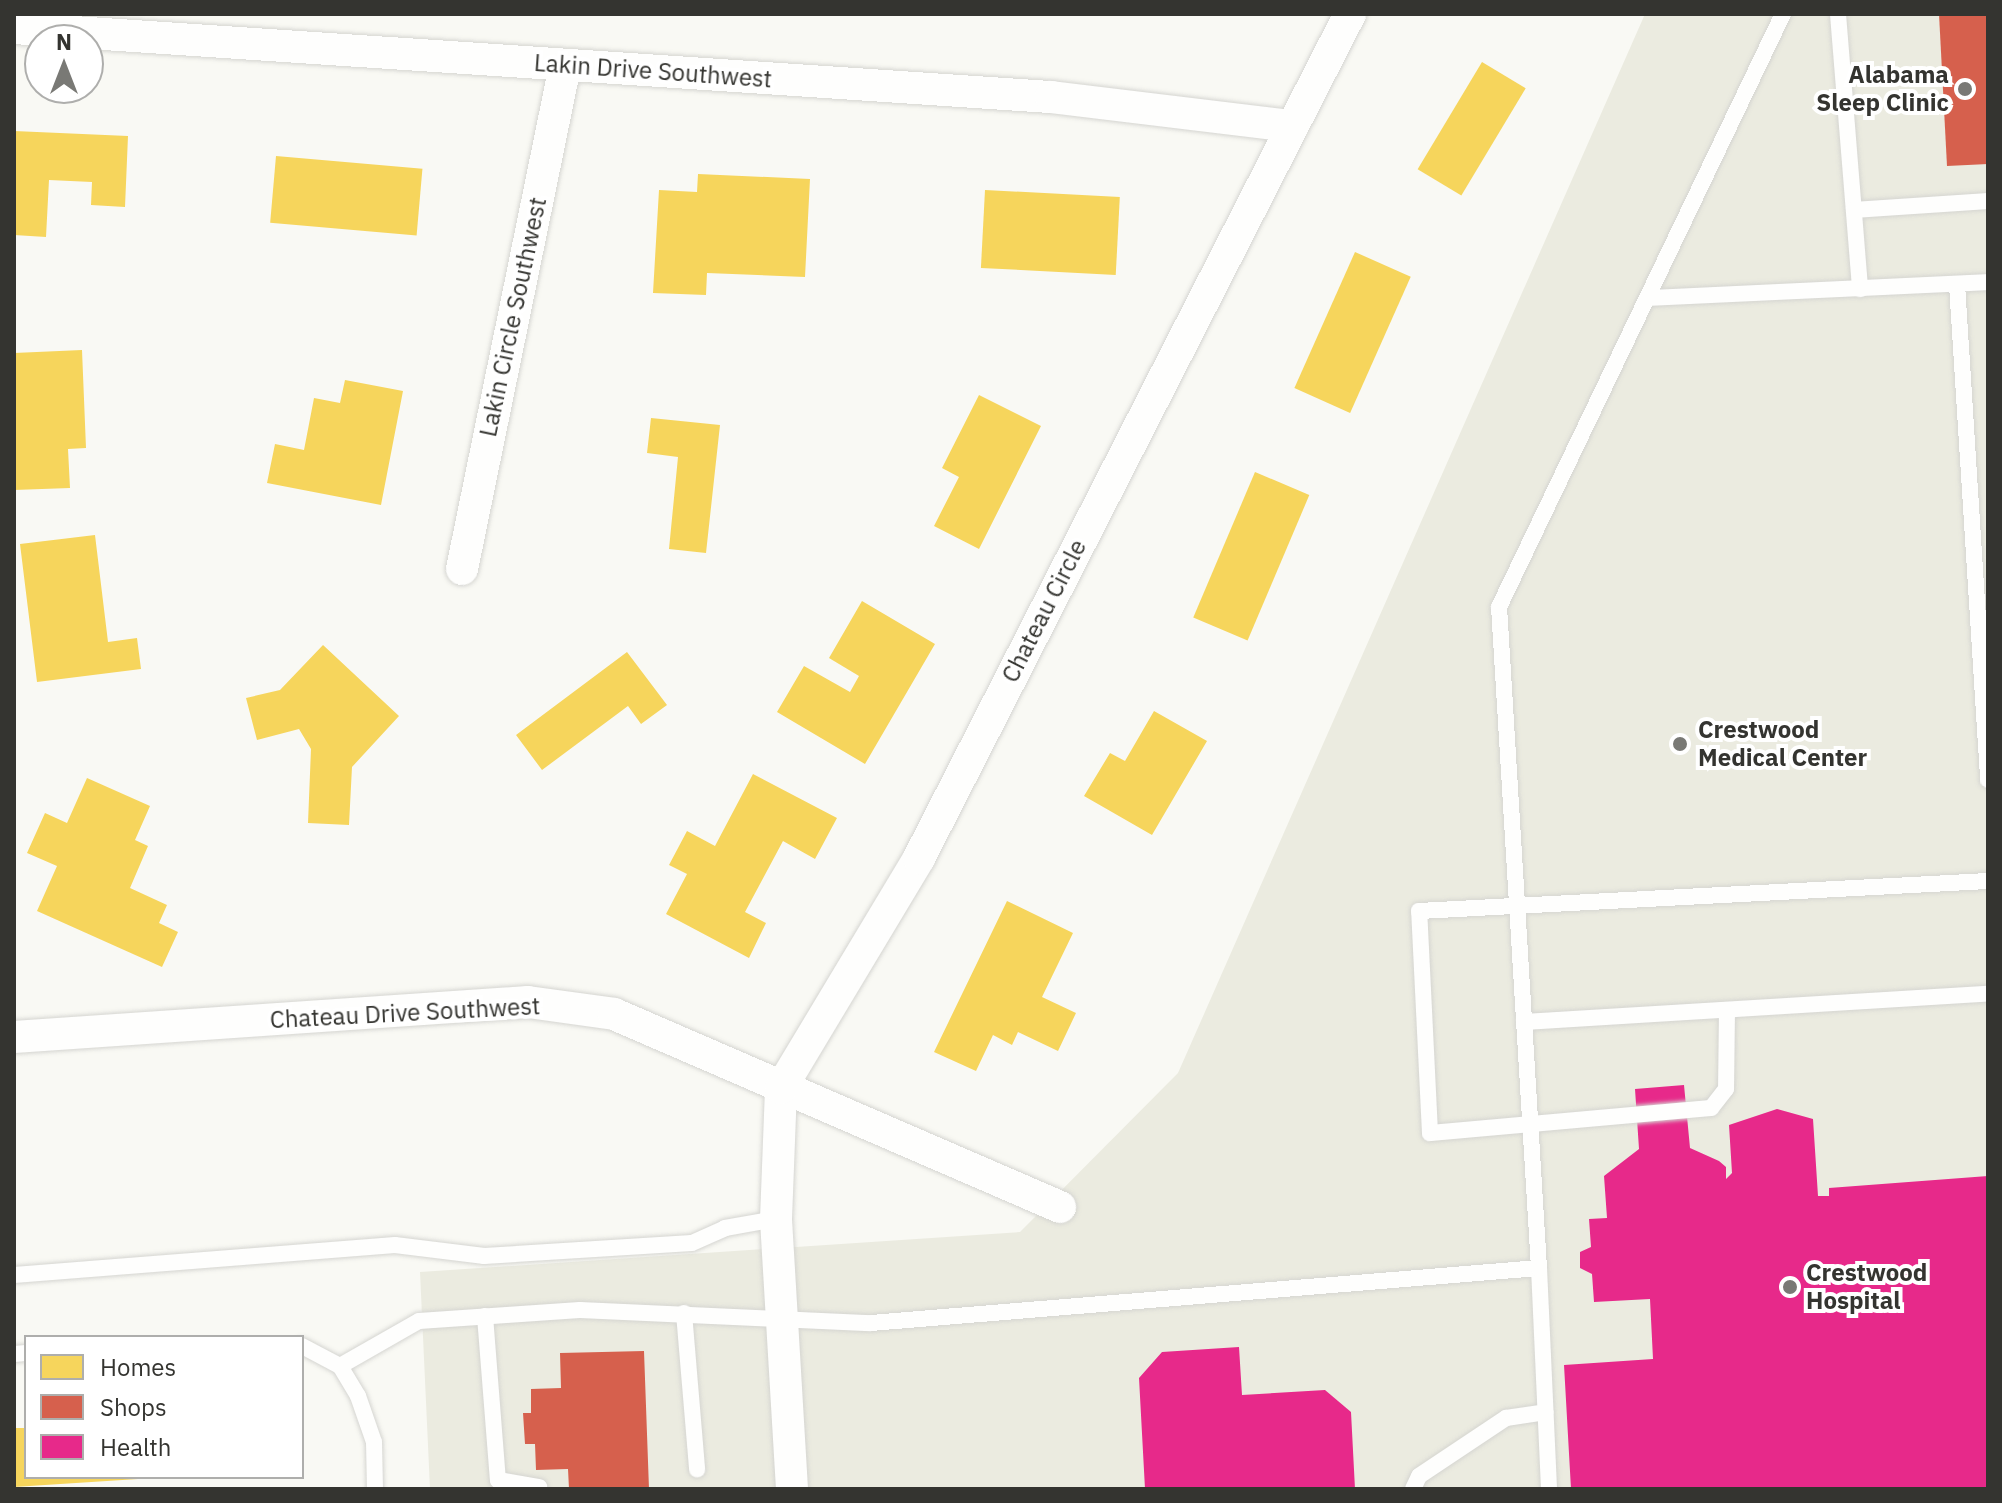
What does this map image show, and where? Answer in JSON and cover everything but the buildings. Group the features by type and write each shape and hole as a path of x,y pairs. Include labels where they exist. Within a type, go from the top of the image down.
{"street":[{"name":"Chateau Circle","path":"781,1088 919,858 1350,14"},
{"name":"Lakin Drive Southwest","path":"14,28 1051,97 1292,126"},
{"name":"Lakin Circle Southwest","path":"462,569 565,66"},
{"name":"Chateau Drive Southwest","path":"14,1037 528,1002 614,1014 1060,1207"},
{"path":"781,1088 776,1219 792,1489"}],"lane":[{"path":"1549,1489 1531,1126 1499,607 1783,14"},
{"path":"1838,14 1860,289"},
{"path":"1854,210 1988,201"},
{"path":"1649,298 1988,282"},
{"path":"1957,284 1988,780"},
{"path":"1727,1010 1726,1089 1711,1108 1430,1133 1419,911 1988,881"},
{"path":"1524,1022 1988,994"},
{"path":"14,1275 395,1245 484,1256 692,1243 725,1228 776,1219"},
{"path":"340,1366 419,1321 580,1310 781,1316 871,1323 1539,1268"},
{"path":"684,1313 697,1469"},
{"path":"485,1316 498,1480 539,1487"},
{"path":"304,1347 340,1366 370,1421 375,1489"},
{"path":"1413,1489 1419,1476 1506,1418 1546,1412"}],"shaded area":[{"name":"Crestwood Medical Center","path":"1645,14 1988,14 1988,1489 430,1489 420,1272 1020,1232 1178,1073"}],"place":[{"name":"Alabama Sleep Clinic","path":"1965,89"},
{"name":"Crestwood Medical Center","path":"1680,744"},
{"name":"Crestwood Hospital","path":"1790,1287"}]}
